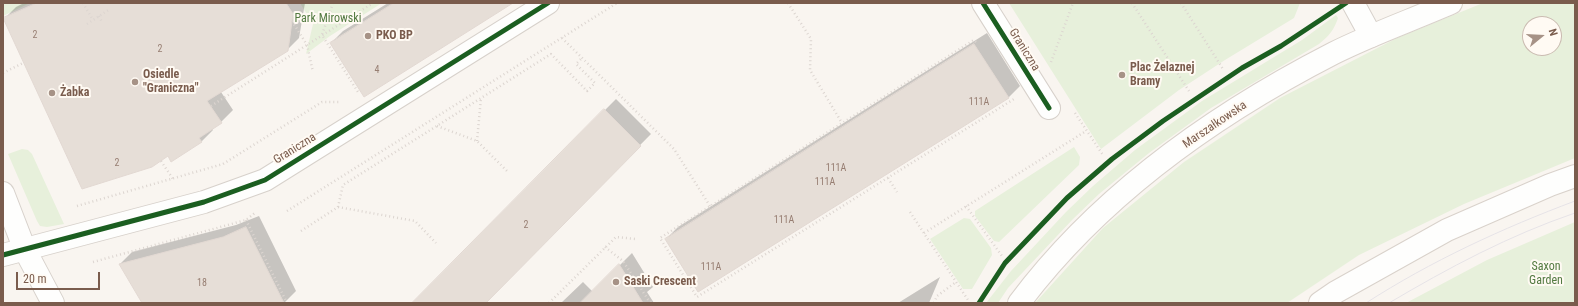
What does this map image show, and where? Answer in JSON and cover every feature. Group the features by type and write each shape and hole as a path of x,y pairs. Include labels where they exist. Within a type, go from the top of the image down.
{"street":[{"name":"Graniczna","path":"3,255 204,202 265,180 548,3"},
{"name":"Graniczna","path":"983,3 1049,108"},
{"path":"1353,3 1371,36"},
{"name":"Marszałkowska","path":"1019,303 1064,249 1084,228 1121,195 1181,147 1242,106 1287,79 1371,36 1451,3"},
{"path":"1320,303 1336,292 1447,230 1550,185 1575,176"},
{"path":"3,193 26,250 53,303"}],"path":[{"path":"83,3 93,20"},
{"path":"322,35 333,3"},
{"path":"211,106 373,3"},
{"path":"287,211 617,3"},
{"path":"788,3 811,39 810,70 842,123"},
{"path":"1049,67 1073,3"},
{"path":"1132,3 1189,91"},
{"path":"1181,3 1224,69"},
{"path":"87,24 110,9"},
{"path":"99,16 102,22"},
{"path":"292,21 307,45 313,72"},
{"path":"562,38 674,149 710,206"},
{"path":"979,47 974,40 660,238 697,297 1012,101 1008,94"},
{"path":"338,207 343,185 551,54 587,90 595,83 576,64 582,58"},
{"path":"3,73 24,63"},
{"path":"477,141 481,98"},
{"path":"77,206 223,164 322,102 345,102"},
{"path":"437,126 477,141 507,171"},
{"path":"924,233 1086,131"},
{"path":"161,160 173,179"},
{"path":"888,178 897,192"},
{"path":"966,206 1002,256"},
{"path":"301,231 338,207 415,221 436,243"},
{"path":"910,212 968,300"},
{"path":"246,220 287,303"},
{"path":"549,303 616,237 636,239"},
{"path":"605,247 624,260 648,301 653,303"},
{"path":"934,303 937,296 956,282"}],"green space":[{"path":"3,3 30,3 3,16"},
{"name":"Park Mirowski","path":"300,3 382,3 330,36 306,54 313,24"},
{"name":"Plac Żelaznej Bramy","path":"1009,3 1300,3 1294,18 1179,90 1101,149"},
{"path":"1483,3 1575,3 1575,158 1464,204 1359,255 1287,303 1035,303 1103,228 1184,162 1280,98 1397,38"},
{"path":"1336,15 1338,18 1335,26 1319,44 1211,108 1149,153 1099,194 1073,219 1008,288 998,303 986,303 1011,271 1066,212 1093,186 1135,150 1202,101 1302,40"},
{"path":"1074,147 1080,157 1079,165 999,242 994,241 975,216 975,211"},
{"path":"22,149 28,150 32,154 64,224 47,227 40,226 37,221 8,154"},
{"path":"964,218 970,219 991,248 992,255 972,289 963,289 930,239"},
{"name":"Saxon Garden","path":"1575,222 1575,303 1406,303 1487,260"}],"building":[{"name":"Osiedle \"Graniczna\"","path":"37,3 286,3 293,14 288,51 207,101 222,123 199,138 202,142 171,162 168,156 152,167 82,189 3,18"},
{"path":"394,3 513,3 364,97 330,43"},
{"path":"974,44 1009,98 698,292 665,239"},
{"path":"604,109 641,146 486,303 412,303"},
{"path":"246,227 284,303 142,303 119,264 223,237"},
{"name":"Saski Crescent","path":"619,264 643,303 580,303"}],"tram line":[{"path":"1366,303 1416,273 1468,246 1521,222 1575,201"},
{"path":"1389,303 1480,253 1527,231 1575,213"}],"cycle path":[{"path":"3,255 204,202 265,180 548,3"},
{"path":"983,3 1049,108"},
{"path":"979,303 1005,263 1067,198 1112,159 1163,121 1242,68 1281,46 1346,3"}],"place":[{"name":"PKO BP","path":"368,36"},
{"name":"Plac Żelaznej Bramy","path":"1122,75"},
{"name":"Osiedle \"Graniczna\"","path":"135,82"},
{"name":"Żabka","path":"52,93"},
{"name":"Saski Crescent","path":"616,282"}]}
